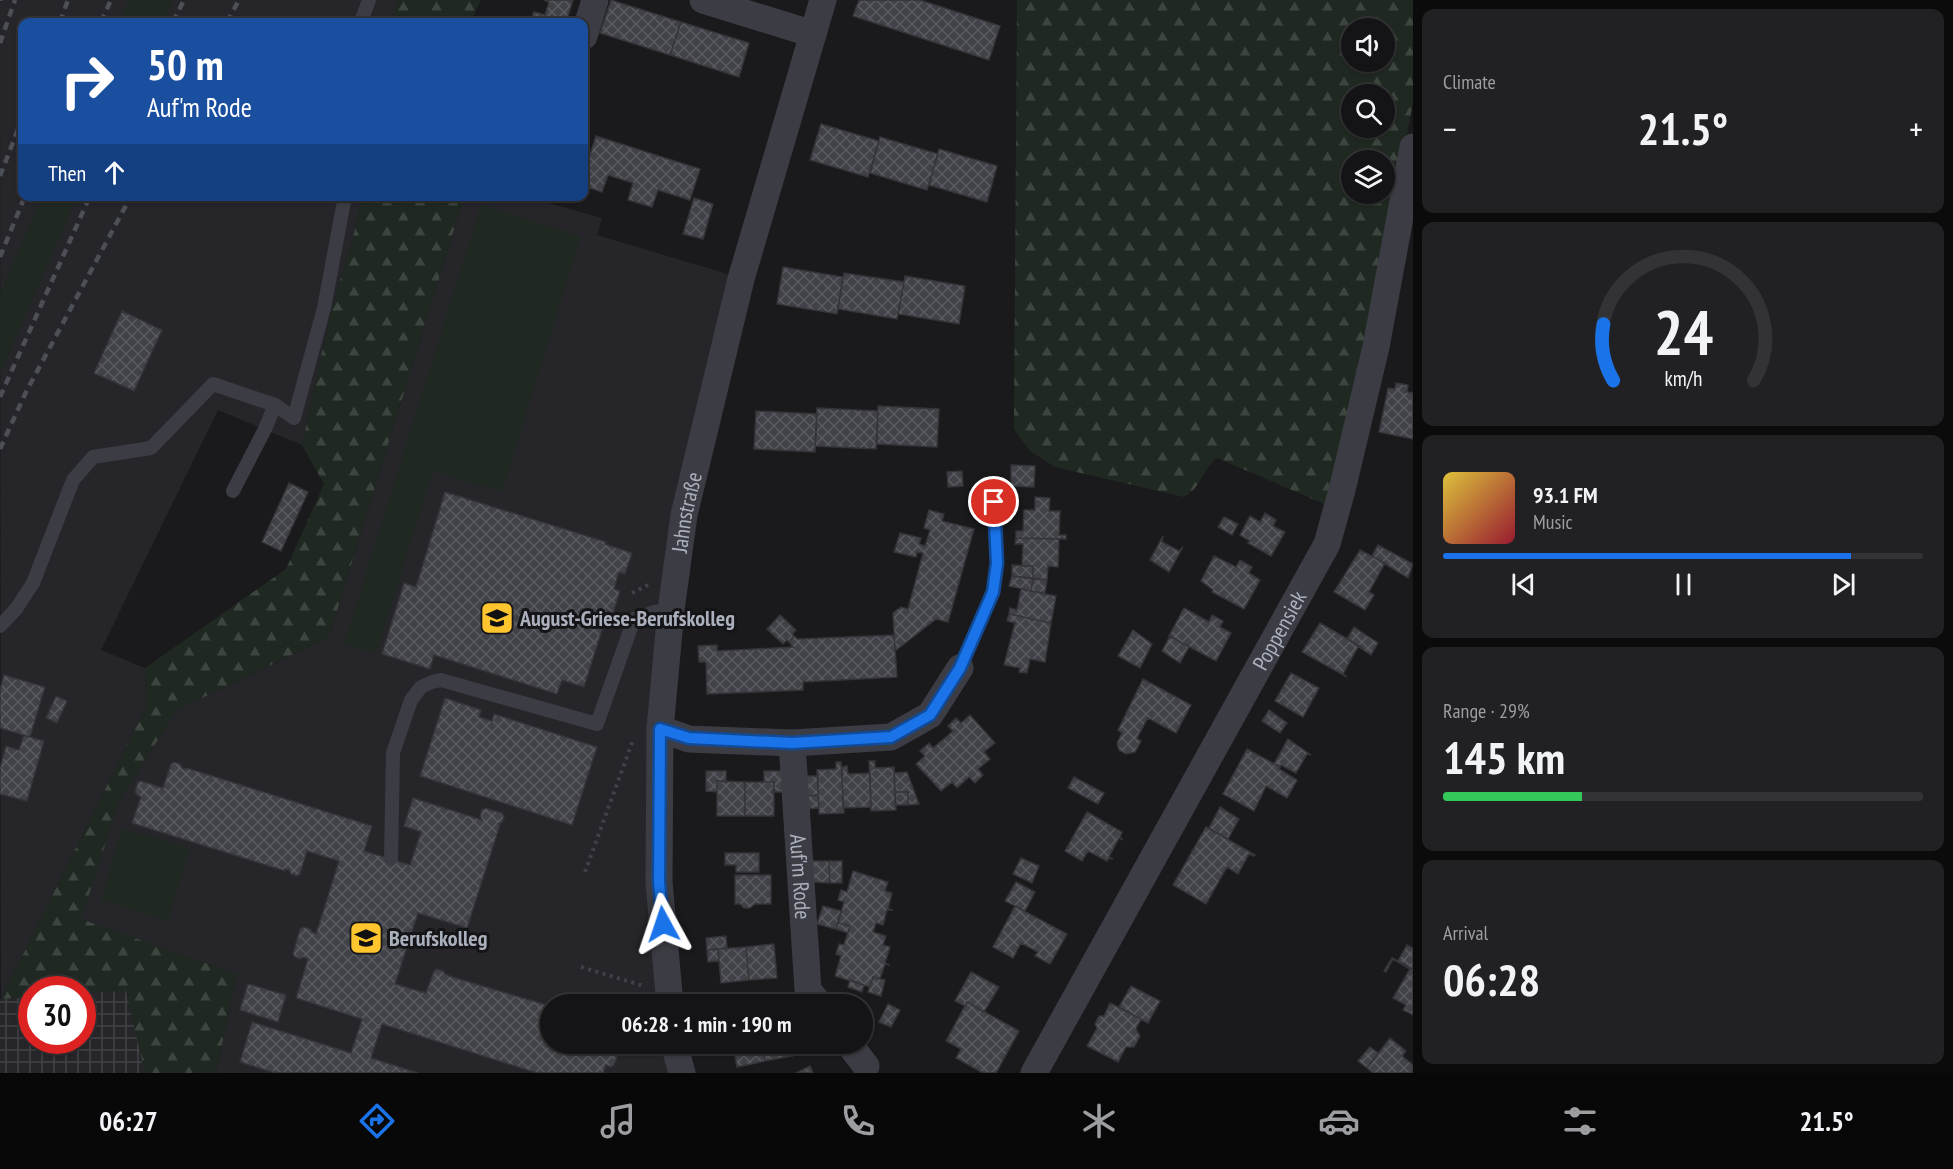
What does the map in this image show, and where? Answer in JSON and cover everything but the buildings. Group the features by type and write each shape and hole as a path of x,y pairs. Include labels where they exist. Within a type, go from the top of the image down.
{"street":[{"path":"588,23 595,0"},
{"path":"703,0 813,34"},
{"name":"Jahnstraße","path":"660,994 659,882 648,729 671,610 684,515 741,279 823,0"},
{"name":"Poppensiek","path":"1034,1073 1327,544 1376,347 1413,147"},
{"path":"648,729 689,738 792,743 891,737 930,715 960,668"},
{"name":"Auf'm Rode","path":"792,743 808,990 811,994"},
{"path":"677,1054 682,1073"},
{"path":"857,1054 866,1066"}],"lane":[{"path":"362,18 369,0"},
{"path":"0,626 16,609 33,583 73,480 93,457 151,448 213,384 275,405 294,418 324,308 344,201"},
{"path":"233,491 275,405"},
{"path":"960,668 993,592 997,563 994,502"},
{"path":"391,859 393,753 411,700 422,687 441,680 597,724 634,619 654,612 671,610"}],"path":[{"path":"632,593 656,581"},
{"path":"585,872 648,729"},
{"path":"581,967 652,994"}],"shaded area":[{"path":"0,0 398,0 392,18 18,18 18,201 361,201 330,315 302,445 218,410 101,650 145,668 146,707 1,999"},
{"name":"August-Griese-Berufskolleg","path":"463,201 541,201 602,218 597,235 731,275 652,732 646,780 649,882 658,994 540,994 540,1054 668,1054 673,1073 216,1073 237,974 80,919 120,799 177,710 329,637"},
{"path":"126,990 145,1073 0,1073 0,999 18,998 18,1054 96,1054 96,992"}],"green space":[{"path":"129,0 174,0 164,18 120,18"},
{"path":"398,0 481,0 472,18 392,18"},
{"path":"1017,0 1413,0 1413,102 1395,199 1395,150 1341,150 1341,204 1394,204 1368,345 1329,506 1217,458 1195,488 1184,497 1055,467 1030,451 1014,429"},
{"path":"40,201 75,201 0,374 0,294"},
{"path":"361,201 463,201 329,637 177,710 120,799 81,919 237,974 216,1073 145,1073 126,991 96,992 96,976 18,976 18,998 1,999 146,707 145,668 286,569 324,484 302,445 330,315"},
{"path":"481,205 581,236 502,492 433,471 376,653 344,644"},
{"path":"122,828 190,848 168,921 101,900"}],"railway":[{"path":"0,43 15,0"},
{"path":"61,18 68,0"},
{"path":"103,18 111,0"},
{"path":"175,18 184,0"},
{"path":"229,18 239,0"},
{"path":"0,176 18,129"},
{"path":"0,257 23,201"},
{"path":"0,397 88,201"},
{"path":"0,449 26,392 128,201"}],"place":[{"name":"August-Griese-Berufskolleg","path":"497,618"},
{"name":"Berufskolleg","path":"366,938"}],"route":[{"path":"663,924 659,882 660,729 689,738 792,743 891,737 930,715 960,668 993,592 997,563 994,502"}]}
